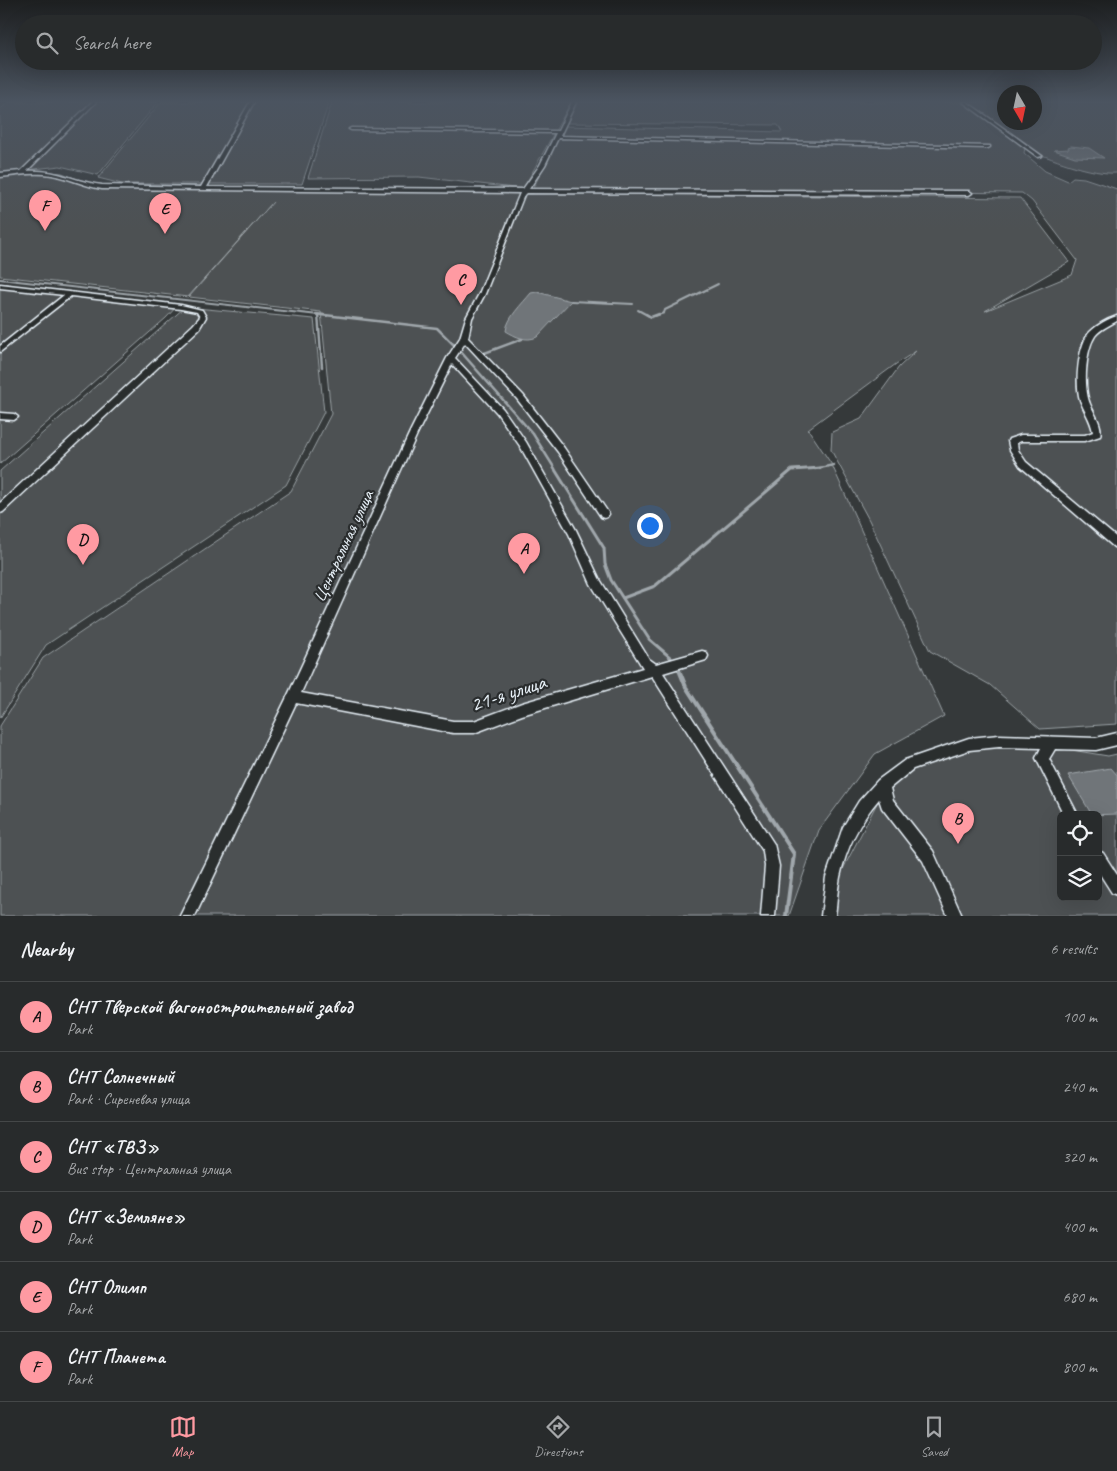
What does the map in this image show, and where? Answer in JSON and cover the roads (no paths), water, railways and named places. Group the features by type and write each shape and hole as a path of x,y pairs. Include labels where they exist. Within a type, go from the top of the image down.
{"street":[{"path":"22,172 50,145"},
{"path":"204,187 228,145"},
{"name":"Центральная улица","path":"187,916 293,697 414,432 451,358 464,338 469,318 482,294 521,195 526,190 551,145"},
{"path":"913,145 988,147"},
{"path":"1024,145 1040,156"},
{"path":"0,175 22,172 59,174 84,185 102,187 318,190 969,193"},
{"path":"0,286 200,310 204,317 196,327 0,509"},
{"path":"0,350 70,294"},
{"path":"1117,318 1097,329 1091,336 1084,362 1081,385 1085,402 1096,421 1098,434 1086,438 1021,438 1012,441 1014,450 1023,464 1117,544"},
{"path":"464,338 520,397 561,450 604,514"},
{"path":"451,358 500,412 523,444 573,533 595,581 645,662 654,669 769,849 772,866 768,916"},
{"path":"0,416 14,417"},
{"name":"21-я улица","path":"293,697 453,727 474,727 522,709 702,656"},
{"path":"828,916 833,877 848,832 864,806 883,785 909,764 969,744 999,741 1096,744 1117,739"},
{"path":"1052,743 1042,758 1069,811"},
{"path":"883,785 887,803 928,856 955,916"},
{"path":"1102,864 1117,888"}],"waterway":[{"path":"0,279 318,315"},
{"path":"655,316 718,284"},
{"path":"571,301 633,304"},
{"path":"638,310 649,316"},
{"path":"318,314 437,328 454,345"},
{"path":"646,314 651,317 659,314"},
{"path":"318,315 327,316"},
{"path":"318,315 322,367"},
{"path":"482,354 522,339"},
{"path":"461,352 533,434 555,469"},
{"path":"819,468 834,465"},
{"path":"554,468 604,548 605,564 611,580 649,639 671,658"},
{"path":"623,598 655,586 792,470 819,468"},
{"path":"815,469 819,468"},
{"path":"679,670 686,687 794,854 786,916"}],"place":[{"name":"СНТ Планета","path":"45,231"},
{"name":"СНТ Олимп","path":"165,234"},
{"name":"СНТ «ТВЗ»","path":"461,305"},
{"name":"СНТ «Земляне»","path":"83,565"},
{"name":"СНТ Тверской вагоностроительный завод","path":"524,574"},
{"name":"СНТ Солнечный","path":"958,844"}]}
